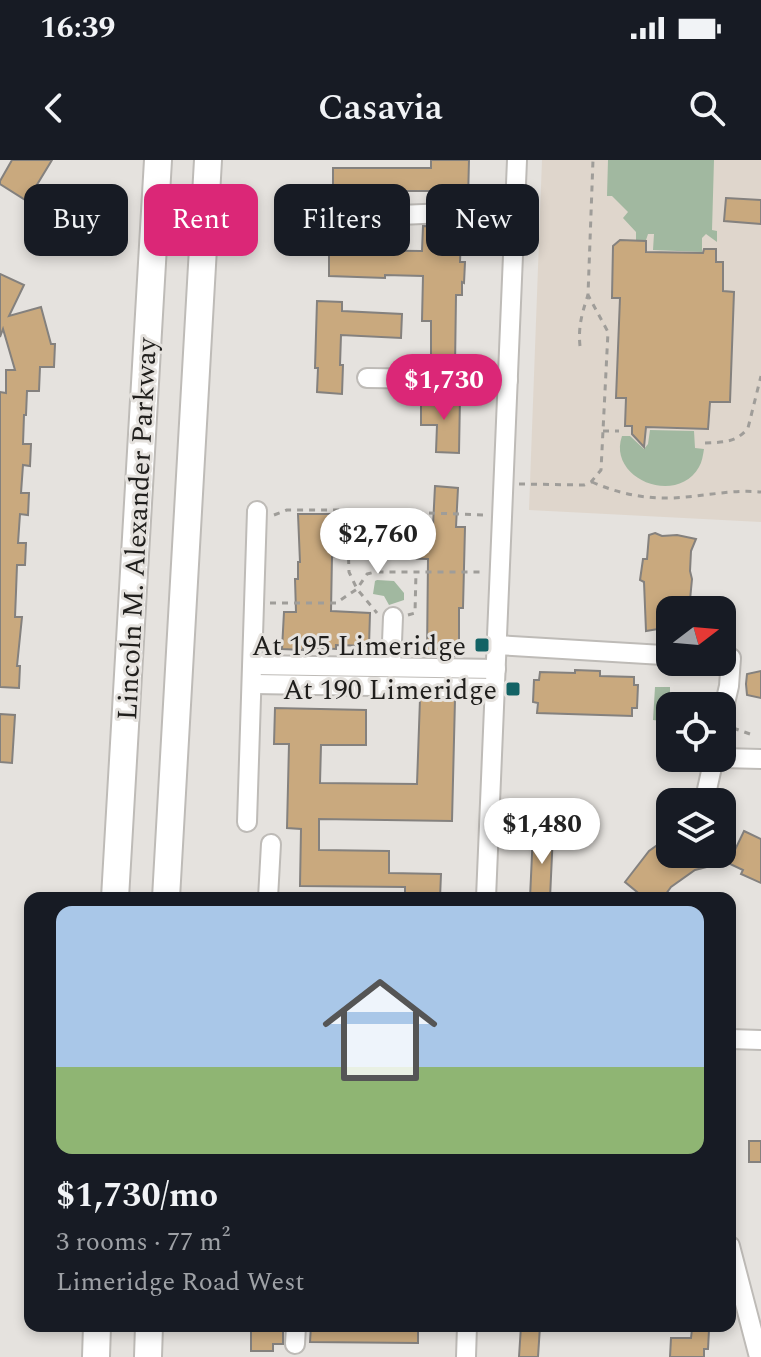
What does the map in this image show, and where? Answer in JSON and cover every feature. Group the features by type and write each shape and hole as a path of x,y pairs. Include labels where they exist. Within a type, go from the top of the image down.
{"highway":[{"name":"Lincoln M. Alexander Parkway","path":"115,892 158,160"},
{"name":"Lincoln M. Alexander Parkway","path":"166,892 208,160"},
{"path":"96,1357 97,1332"},
{"path":"148,1357 149,1332"}],"street":[{"path":"516,184 517,160"},
{"path":"486,892 513,256"},
{"path":"367,378 508,380"},
{"path":"247,822 257,511"},
{"path":"391,667 393,617"},
{"path":"496,645 656,655"},
{"path":"253,665 496,669"},
{"path":"253,684 495,688"},
{"path":"736,758 761,759"},
{"path":"268,892 271,844"},
{"path":"736,1039 761,1040"},
{"path":"736,1269 759,1357"},
{"path":"466,1357 467,1332"}],"path":[{"path":"580,346 580,319 588,295 593,160"},
{"path":"503,484 576,486 591,482 601,470 608,332 588,295"},
{"path":"705,443 727,442 742,435 748,428 761,376"},
{"path":"603,431 619,431"},
{"path":"591,482 619,493 671,498 741,490 761,492"},
{"path":"257,511 264,516 287,510 347,510 502,516"},
{"path":"347,510 349,572 357,589 379,616 415,613 416,572"},
{"path":"254,603 336,603 357,589 367,574 375,572 499,572"},
{"path":"736,729 750,734 753,739"}],"shaded area":[{"path":"542,160 761,160 761,522 529,510"}],"green space":[{"path":"608,160 714,160 712,230 717,231 717,242 706,234 702,238 702,252 653,250 654,234 648,234 646,240 636,240 636,232 623,218 628,212 612,196 607,196"},
{"path":"650,430 694,431 695,448 704,449 700,465 688,479 675,485 661,486 634,475 624,464 620,451 622,436 630,436 644,449"},
{"path":"377,580 394,581 404,593 404,600 389,605 384,596 373,594"},
{"path":"655,687 670,687 670,692 656,692 656,720 653,720"}],"building":[{"path":"12,160 52,160 37,184 24,184 24,199 0,181"},
{"path":"431,160 469,160 468,184 426,184 426,191 410,191 410,184 333,184 333,168 431,168"},
{"path":"726,198 761,200 761,224 724,221"},
{"path":"423,226 426,226 426,256 460,256 460,262 465,262 462,295 456,295 455,367 431,367 431,321 422,321 423,276 329,276 329,256 410,256 410,251 422,251"},
{"path":"620,240 646,241 646,252 703,253 704,249 716,249 716,262 723,262 723,291 734,292 730,402 710,402 708,429 646,427 644,447 632,434 632,426 625,426 626,398 616,398 620,298 612,298 613,246"},
{"path":"0,274 24,285 9,316 41,307 51,344 55,344 54,367 40,367 39,391 27,391 24,415 23,444 31,444 30,466 23,465 21,493 29,493 28,515 20,514 18,543 26,543 25,565 17,565 15,617 22,617 17,666 20,666 19,688 0,687 0,392 6,393 6,370 15,370 3,329 0,337"},
{"path":"317,301 342,302 342,311 402,314 401,338 341,335 342,394 317,392"},
{"path":"441,396 460,397 459,453 436,452 437,425 421,425 421,400 441,401"},
{"path":"435,486 458,488 456,527 465,527 459,656 427,656 428,559 332,556 331,611 370,613 369,646 282,649 284,612 296,612 295,579 298,579 300,562 298,514 334,514 334,523 433,526"},
{"path":"655,533 696,539 691,551 690,596 656,596 656,629 646,631 644,582 640,580 643,559 647,559 649,535"},
{"path":"575,670 600,671 600,676 634,677 634,685 638,685 637,708 632,708 632,716 537,713 538,703 533,702 534,680 539,680 540,672 575,673"},
{"path":"761,671 761,698 747,695 747,674"},
{"path":"420,699 455,699 452,821 319,819 319,850 389,851 389,873 441,874 440,892 405,892 405,887 300,886 301,829 287,828 289,744 274,744 275,708 366,710 366,745 321,745 320,783 417,784"},
{"path":"0,714 15,715 12,763 0,762"},
{"path":"744,831 761,839 761,883 741,874 743,870 736,867 736,848"},
{"path":"533,833 553,833 550,892 530,892"},
{"path":"656,846 656,868 703,868 695,870 667,892 637,892 625,882"},
{"path":"749,1141 761,1141 761,1162 749,1162"},
{"path":"251,1332 283,1332 283,1344 273,1344 273,1351 251,1351"},
{"path":"311,1332 418,1332 418,1343 310,1342"},
{"path":"521,1332 540,1332 538,1357 519,1357"},
{"path":"692,1332 709,1332 704,1357 670,1357 671,1338 691,1338"}],"place":[{"name":"At 195 Limeridge","path":"482,645"},
{"name":"At 190 Limeridge","path":"513,689"}]}
